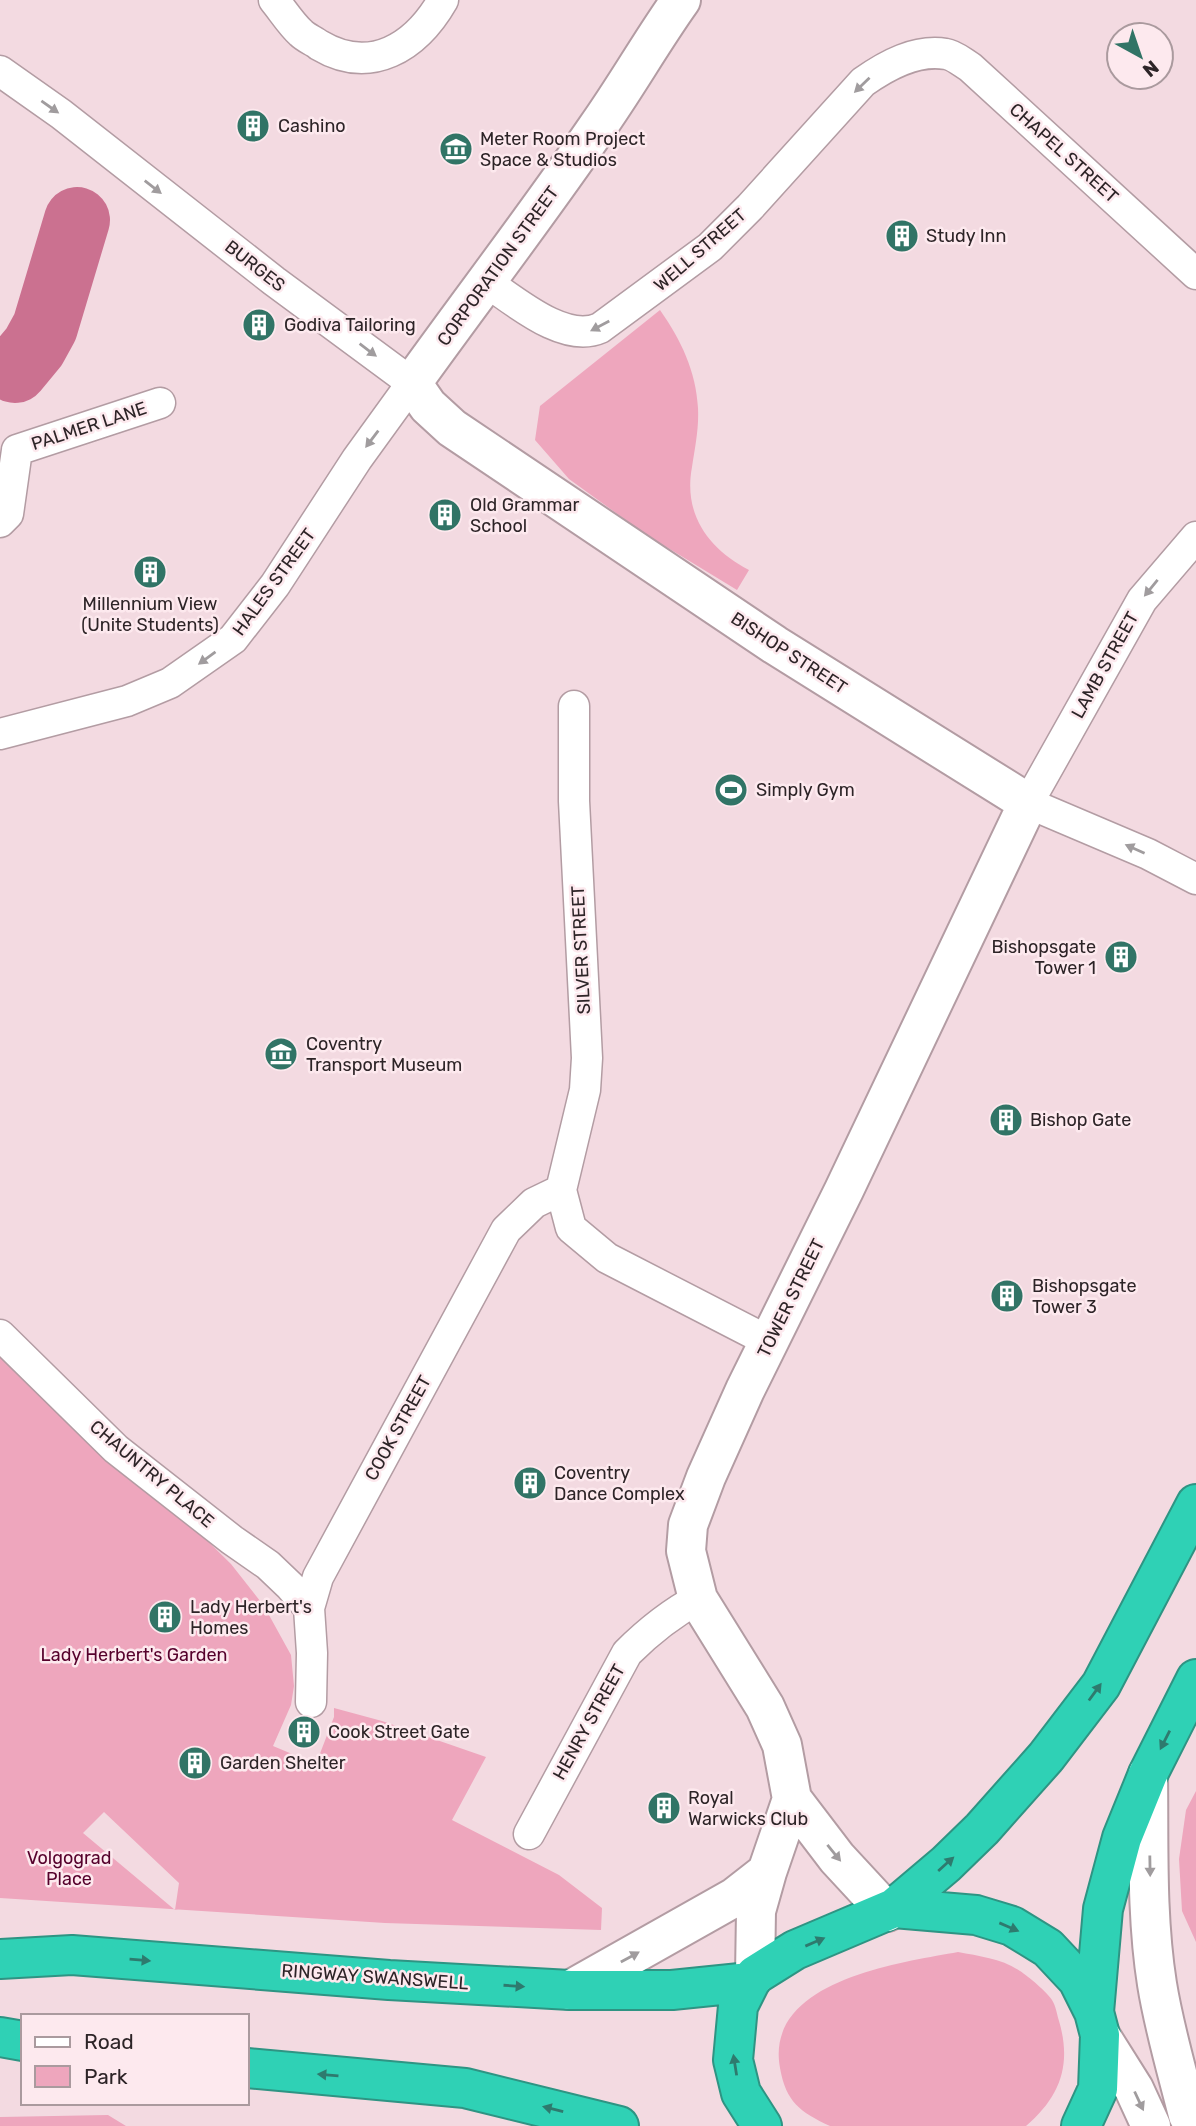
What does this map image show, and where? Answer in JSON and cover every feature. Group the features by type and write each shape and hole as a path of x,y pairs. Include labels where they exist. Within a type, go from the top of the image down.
{"highway":[{"path":"762,2126 741,2093 733,2060 738,2006 753,1978 795,1950 891,1910 946,1864 982,1829 1046,1757 1101,1685 1196,1504"},
{"path":"1082,2126 1098,2089 1097,2024 1103,1909 1122,1838 1147,1774 1196,1679"},
{"path":"891,1910 976,1915 1012,1926 1048,1948 1078,1980 1097,2024"},
{"path":"0,1943 72,1955"},
{"name":"RINGWAY SWANSWELL","path":"0,1959 72,1955 389,1980 570,1990 672,1990 753,1978"},
{"path":"0,2037 21,2041"},
{"path":"0,2059 21,2058"},
{"path":"248,2068 465,2088 619,2126"}],"street":[{"path":"274,0 302,34 335,54 359,58 379,57 401,48 418,35 443,0"},
{"name":"CORPORATION STREET","path":"412,383 485,281 527,228 631,80 681,0"},
{"name":"CORPORATION STREET","path":"631,80 677,35 704,0"},
{"name":"CHAPEL STREET","path":"921,54 948,54 970,67 1196,274"},
{"name":"WELL STREET","path":"485,281 559,328 580,332 600,328 710,247 750,207 863,82 884,67 921,54"},
{"name":"BURGES","path":"3,80 61,114 274,281 412,383"},
{"name":"HALES STREET","path":"0,734 127,701 170,683 233,639 275,584 412,383"},
{"name":"BISHOP STREET","path":"412,383 428,406 461,434 775,645 1028,803 1148,854 1196,879"},
{"name":"PALMER LANE","path":"0,522 8,514 9,444 160,403"},
{"name":"LAMB STREET","path":"1028,803 1142,600 1196,537"},
{"name":"SILVER STREET","path":"561,1190 584,1090 587,1058 574,801 574,706"},
{"name":"TOWER STREET","path":"891,1910 837,1858 792,1799 782,1745 765,1707 698,1599 686,1551 688,1525 706,1477 1028,803"},
{"path":"561,1190 571,1228 607,1258 770,1342"},
{"name":"COOK STREET","path":"311,1702 309,1608 318,1577 506,1230 534,1203 561,1190"},
{"name":"CHAUNTRY PLACE","path":"0,1335 116,1449 232,1541 268,1565 309,1608"},
{"name":"HENRY STREET","path":"529,1834 627,1653 674,1612 698,1599"},
{"path":"1147,1774 1150,1901 1157,1982 1167,2036 1188,2115 1194,2126"},
{"name":"TOWER STREET","path":"753,1978 756,1911 792,1799"},
{"path":"570,1990 735,1897 767,1872"},
{"path":"1097,2024 1134,2089 1151,2126"}],"green space":[{"path":"660,310 686,356 697,394 698,423 690,484 691,500 702,529 711,541 735,562 749,570 737,590 645,534 569,479 535,440 540,406"},
{"path":"0,1355 172,1506 231,1564 264,1606 291,1655 294,1686 291,1705 273,1746 316,1764 334,1717 334,1708 382,1721 486,1757 452,1820 559,1875 602,1908 601,1930 385,1923 175,1909 179,1883 104,1812 83,1833 174,1909 0,1898"},
{"path":"1196,1791 1196,1942 1182,1911 1179,1859 1186,1810"},
{"path":"958,1952 990,1958 1013,1967 1042,1989 1054,2005 1063,2037 1063,2066 1055,2092 1038,2115 1026,2126 830,2126 810,2116 796,2104 786,2089 780,2068 781,2038 793,2015 813,1996 871,1971"},
{"path":"108,2115 126,2126 0,2126 0,2117"}],"waterway":[{"path":"15,370 34,347 45,327 77,220"}],"place":[{"name":"Cashino","path":"253,126"},
{"name":"Meter Room Project Space & Studios","path":"456,149"},
{"name":"Study Inn","path":"902,236"},
{"name":"Godiva Tailoring","path":"259,325"},
{"name":"Old Grammar School","path":"445,515"},
{"name":"Millennium View (Unite Students)","path":"150,572"},
{"name":"Simply Gym","path":"731,790"},
{"name":"Bishopsgate Tower 1","path":"1121,957"},
{"name":"Coventry Transport Museum","path":"281,1054"},
{"name":"Bishop Gate","path":"1006,1120"},
{"name":"Bishopsgate Tower 3","path":"1007,1296"},
{"name":"Coventry Dance Complex","path":"530,1483"},
{"name":"Lady Herbert's Homes","path":"165,1617"},
{"name":"Cook Street Gate","path":"304,1732"},
{"name":"Garden Shelter","path":"195,1763"},
{"name":"Royal Warwicks Club","path":"664,1808"}],"park label":[{"name":"Lady Herbert's Garden","path":"134,1655"},
{"name":"Volgograd Place","path":"69,1868"}]}
